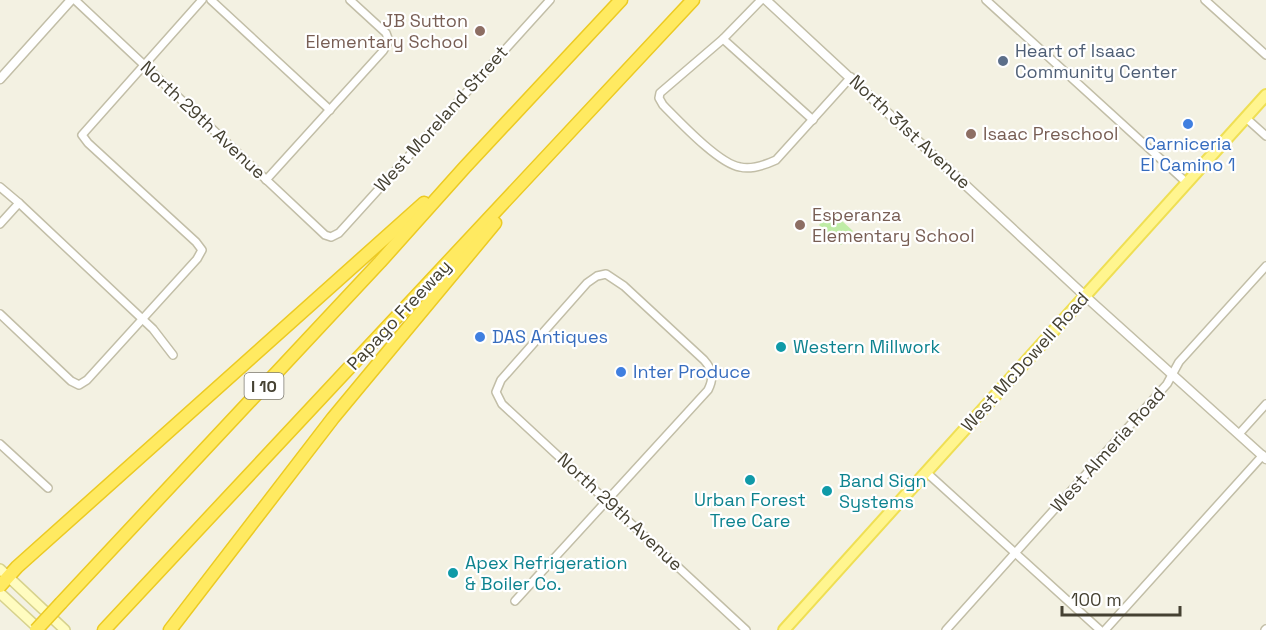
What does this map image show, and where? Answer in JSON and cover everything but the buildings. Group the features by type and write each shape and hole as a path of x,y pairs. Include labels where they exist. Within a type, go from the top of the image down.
{"highway":[{"name":"I 10","path":"38,630 621,0"},
{"name":"Papago Freeway","path":"104,630 693,0"},
{"path":"170,630 333,418 468,258 541,163"},
{"path":"3,577 465,167"},
{"path":"113,630 187,543"}],"main road":[{"name":"West McDowell Road","path":"784,630 1266,95"},
{"path":"3,577 65,630"},
{"path":"0,592 38,630"}],"street":[{"name":"North 29th Avenue","path":"73,0 325,235 331,237"},
{"path":"0,79 73,0"},
{"path":"0,314 71,381 79,385 87,380 197,259 202,250 196,242 82,135 202,0"},
{"path":"211,0 330,110"},
{"path":"266,180 383,51 389,41 386,33 350,0"},
{"name":"West Moreland Street","path":"331,237 339,233 550,0"},
{"path":"761,0 723,39 664,89 659,98 663,105 724,161 732,166 743,168 761,166 776,160 851,77"},
{"name":"North 31st Avenue","path":"766,0 1085,296 1264,457"},
{"path":"986,0 1187,183"},
{"path":"1205,0 1266,55"},
{"path":"723,39 813,120"},
{"path":"1246,118 1266,136"},
{"path":"0,188 19,203 159,336 173,355"},
{"path":"0,224 19,203"},
{"name":"West Almeria Road","path":"946,630 1167,384 1179,362 1266,266"},
{"name":"North 29th Avenue","path":"607,499 708,390 712,374 710,366 704,360 624,286 606,274 597,276 587,283 501,380 496,392 502,404 746,630"},
{"path":"1239,434 1266,404"},
{"path":"0,444 48,488"},
{"path":"1105,630 1264,457"},
{"path":"926,472 1100,630"},
{"path":"515,601 607,499"}],"green space":[{"path":"831,211 853,231 841,245 819,225"}],"place":[{"name":"JB Sutton Elementary School","path":"480,31"},
{"name":"Heart of Isaac Community Center","path":"1003,61"},
{"name":"Carniceria El Camino 1","path":"1188,124"},
{"name":"Isaac Preschool","path":"971,134"},
{"name":"Esperanza Elementary School","path":"800,225"},
{"name":"DAS Antiques","path":"480,337"},
{"name":"Western Millwork","path":"781,347"},
{"name":"Inter Produce","path":"621,372"},
{"name":"Urban Forest Tree Care","path":"750,480"},
{"name":"Band Sign Systems","path":"827,491"},
{"name":"Apex Refrigeration & Boiler Co.","path":"453,573"}]}
